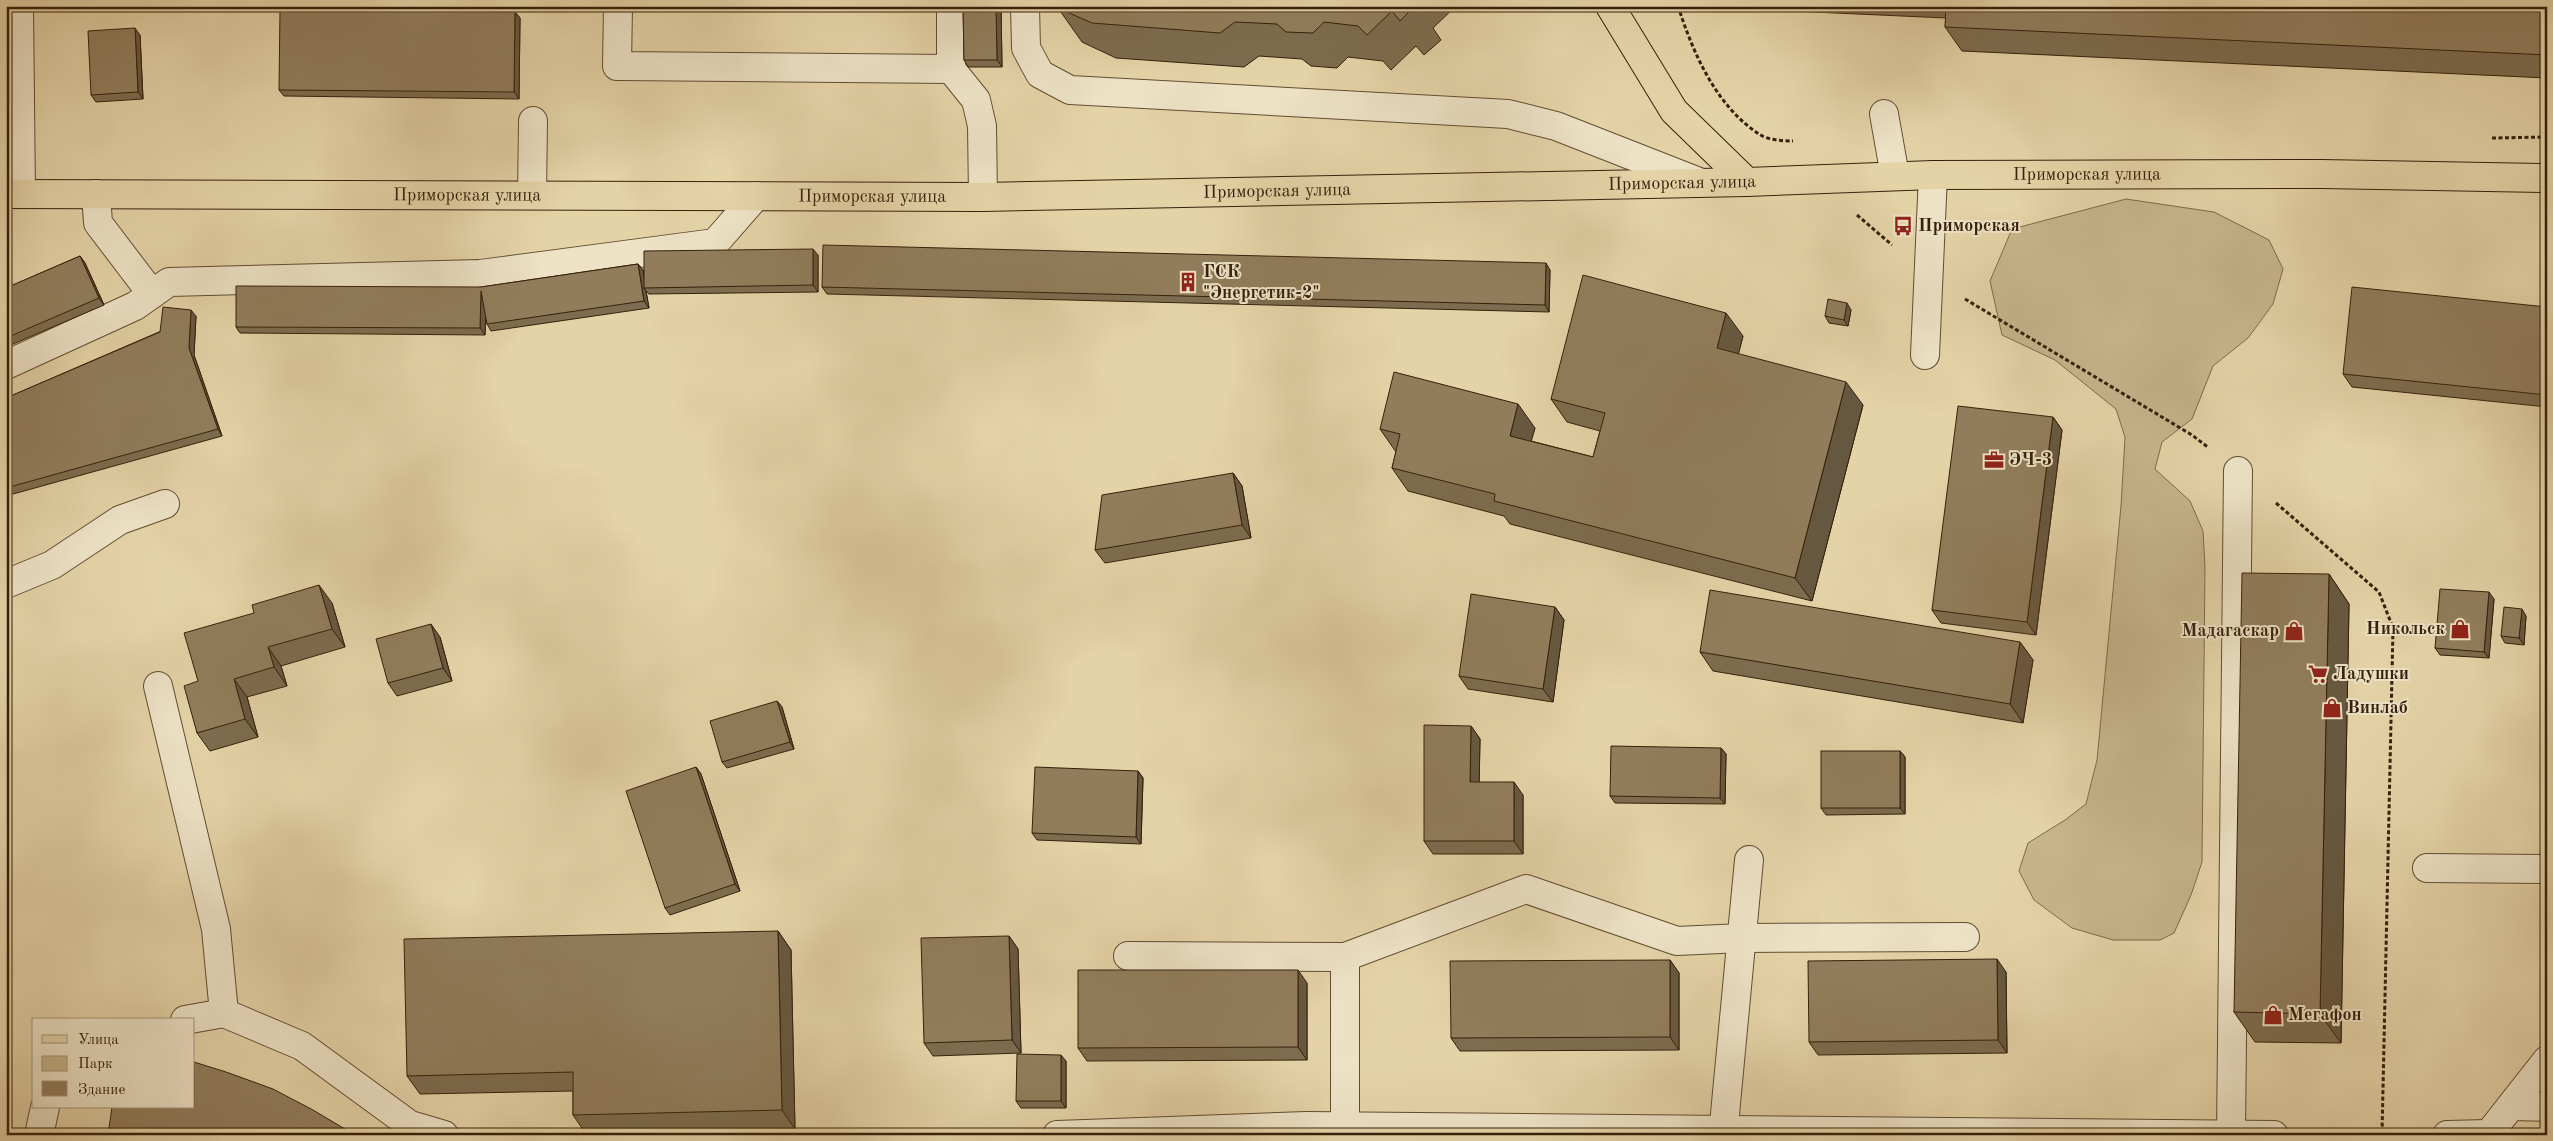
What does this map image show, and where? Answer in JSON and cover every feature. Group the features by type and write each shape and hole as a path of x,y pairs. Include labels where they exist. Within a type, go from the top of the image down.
{"main road":[{"path":"1610,6 1674,111 1747,182"},
{"name":"Приморская улица","path":"14,194 983,197 1747,182 1933,175 2322,174 2547,178"}],"street":[{"path":"14,194 19,6"},
{"path":"618,6 617,66 951,69"},
{"path":"951,6 951,69 976,100 982,126 983,197"},
{"path":"1025,6 1026,48 1040,74 1070,90 1508,114 1556,126 1699,182"},
{"path":"1884,114 1895,176"},
{"path":"532,196 533,121"},
{"path":"1925,355 1933,175"},
{"path":"96,194 98,222 152,294"},
{"path":"6,365 135,306 169,282 480,274 715,244 756,196"},
{"path":"2231,1135 2238,471"},
{"path":"6,584 52,565 120,520 165,504"},
{"path":"158,686 216,929 224,1013"},
{"path":"1724,1132 1749,860"},
{"path":"2427,868 2547,869"},
{"path":"1128,956 1345,957 1526,889 1677,941 1742,938 1965,937"},
{"path":"1345,957 1345,1126"},
{"path":"195,1018 224,1013 302,1046 410,1125 444,1135"},
{"path":"2447,1135 2488,1134 2547,1060"},
{"path":"2511,1106 2547,1107"},
{"path":"39,1135 45,1108"},
{"path":"1057,1135 1345,1126 1724,1132 2274,1135"}],"green space":[{"path":"2126,199 2214,212 2269,240 2283,269 2273,304 2248,338 2213,366 2192,419 2162,442 2155,469 2190,501 2203,531 2205,567 2202,862 2191,895 2174,933 2160,940 2113,940 2072,928 2034,900 2019,871 2028,843 2065,820 2086,804 2097,760 2121,506 2125,437 2116,409 2055,360 2002,335 1990,281 2012,229"}],"building":[{"path":"963,6 996,6 997,60 964,60"},
{"path":"1058,6 1415,6 1400,21 1392,11 1367,35 1358,26 1324,22 1313,33 1286,32 1277,24 1235,22 1220,33 1092,23 1058,8"},
{"path":"1946,6 2547,6 2547,55 1945,27"},
{"path":"280,9 515,12 514,92 279,90"},
{"path":"135,28 138,92 91,95 88,31"},
{"name":"ГСК \"Энергетик-2\"","path":"823,245 1546,263 1545,305 822,287"},
{"path":"813,249 813,285 644,288 644,251"},
{"path":"80,256 99,298 6,338 6,288"},
{"path":"638,264 644,301 487,324 481,291 480,328 236,327 236,286 481,287"},
{"path":"1583,275 1726,313 1717,348 1846,382 1795,578 1494,501 1495,494 1392,468 1400,434 1380,429 1394,372 1518,404 1510,436 1593,457 1605,413 1551,399"},
{"path":"2352,287 2547,307 2547,395 2343,374"},
{"path":"1828,299 1847,303 1844,320 1825,316"},
{"path":"163,307 191,310 189,348 218,429 6,488 6,398 160,332"},
{"path":"1958,406 2053,417 2027,622 1932,610"},
{"path":"1233,473 1242,525 1095,550 1102,495"},
{"path":"2242,573 2329,574 2320,1014 2234,1012"},
{"path":"319,585 332,629 268,647 274,667 234,679 245,719 197,733 184,686 198,681 184,633 254,613 252,605"},
{"path":"2440,589 2489,592 2484,652 2435,648"},
{"path":"1710,590 2020,642 2010,704 1700,652"},
{"path":"1471,594 1555,607 1543,689 1459,676"},
{"path":"2504,607 2522,609 2519,638 2501,636"},
{"path":"431,624 443,668 388,683 376,639"},
{"path":"777,701 790,742 722,762 710,721"},
{"path":"1424,725 1471,726 1470,782 1514,782 1514,841 1424,841"},
{"path":"1611,746 1721,748 1720,798 1610,796"},
{"path":"1821,751 1900,751 1900,808 1821,808"},
{"path":"696,767 735,884 665,908 626,791"},
{"path":"1035,767 1138,771 1136,837 1032,833"},
{"path":"778,931 782,1110 573,1115 573,1072 407,1076 404,939"},
{"path":"1009,936 1012,1040 924,1043 921,938"},
{"path":"1997,959 1998,1040 1809,1042 1808,961"},
{"path":"1670,960 1670,1037 1451,1038 1450,961"},
{"path":"1078,970 1298,970 1298,1047 1078,1048"},
{"path":"1017,1054 1061,1055 1061,1101 1016,1101"},
{"path":"195,1062 273,1089 355,1135 108,1135 112,1108 195,1108"}],"place":[{"name":"Приморская","path":"1903,226"},
{"name":"ГСК \"Энергетик-2\"","path":"1188,282"},
{"name":"ЭЧ-3","path":"1994,460"},
{"name":"Никольск","path":"2460,629"},
{"name":"Мадагаскар","path":"2294,631"},
{"name":"Ладушки","path":"2318,674"},
{"name":"Винлаб","path":"2332,708"},
{"name":"Мегафон","path":"2273,1015"}]}
